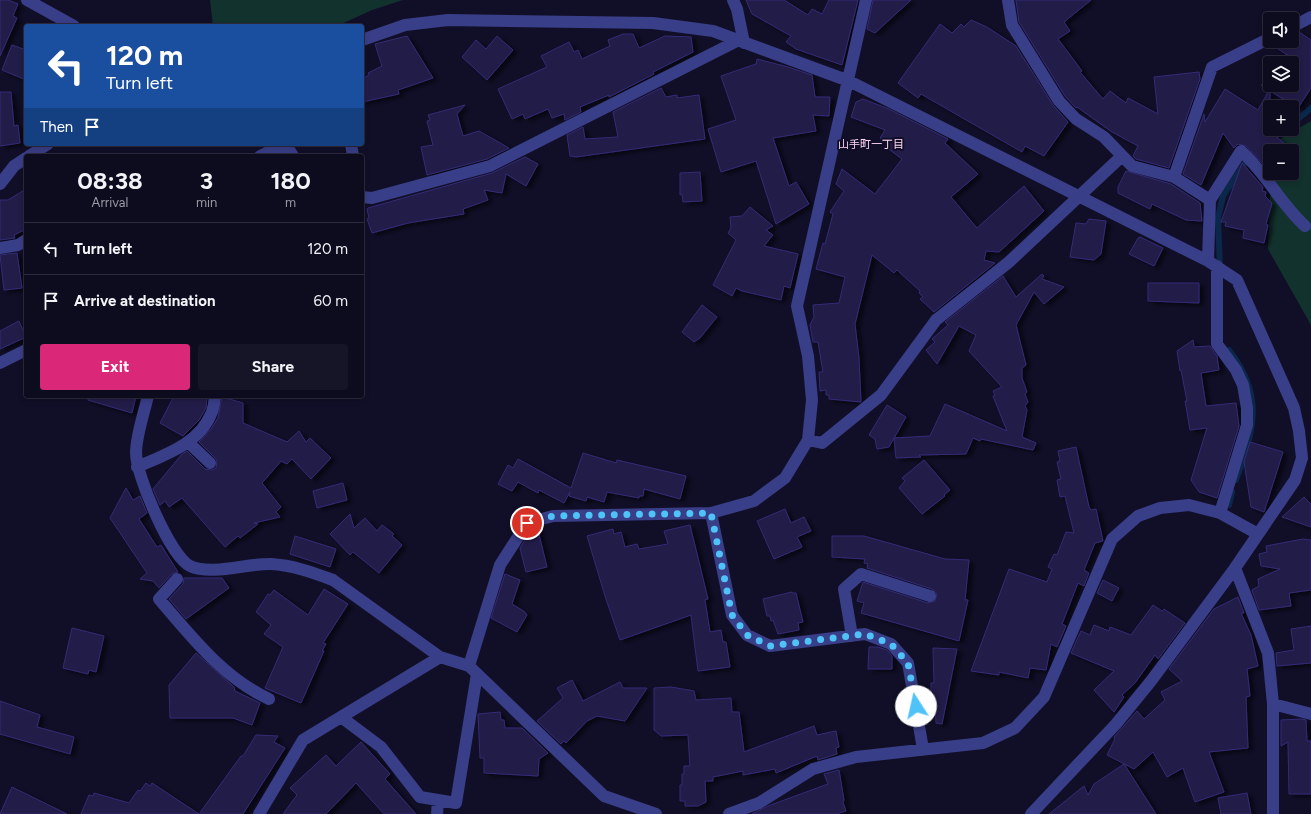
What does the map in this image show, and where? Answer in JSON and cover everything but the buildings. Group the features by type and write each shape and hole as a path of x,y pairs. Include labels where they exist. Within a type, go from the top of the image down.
{"street":[{"path":"27,0 70,24"},
{"path":"733,0 737,9 741,42"},
{"path":"341,717 381,747 420,797 456,803 473,670 500,565 527,523 553,516 711,513 754,501 785,478 808,440 812,400 808,356 797,306 849,81 866,0"},
{"path":"1008,0 1012,25 1059,101 1076,119 1104,137 1132,166 1174,177 1210,200"},
{"path":"1299,23 1311,17"},
{"path":"364,39 405,25 448,20 653,23 713,30 741,42 849,81 922,119 1080,196 1212,263 1237,280 1294,408 1299,431 1302,458 1295,480 1235,568 1151,681 1121,718 1031,814"},
{"path":"364,197 372,198 490,166 741,42"},
{"path":"1174,177 1212,67 1263,42"},
{"path":"32,154 45,146"},
{"path":"264,154 272,150 288,148 291,154"},
{"path":"1220,513 1247,425 1247,408 1243,385 1236,370 1217,344 1210,200 1241,151 1254,163 1289,211 1305,226"},
{"path":"808,440 822,443 881,394 936,320 1009,262 1122,156"},
{"path":"0,184 14,166 24,159"},
{"path":"0,248 24,241"},
{"path":"0,363 24,351"},
{"path":"148,398 136,451 138,467 152,508 179,556 183,572"},
{"path":"138,467 189,443 203,428 212,414 215,398"},
{"path":"189,443 210,463"},
{"path":"730,814 759,803 813,769 856,756 983,743 1015,728 1044,697 1112,539 1138,516 1160,508 1189,505 1220,513 1258,534"},
{"path":"711,513 732,615 747,635 770,646 865,634 891,644 908,663 923,749"},
{"path":"269,699 252,691 204,652 159,599 183,572 271,564 317,574 333,580 440,656 473,670 604,796 656,814"},
{"path":"1235,568 1268,654 1273,704 1273,814"},
{"path":"852,636 844,589 861,574 930,596"},
{"path":"259,814 303,740 440,656"},
{"path":"1273,704 1311,714"},
{"path":"437,814 438,800"}],"green space":[{"path":"210,0 403,0 372,10 341,24 213,24"},
{"path":"1311,121 1311,325 1268,249 1271,180 1299,180 1299,144 1272,144 1286,136 1299,136 1299,128"}],"waterway":[{"path":"1299,118 1311,108"},
{"path":"1269,141 1276,136"},
{"path":"1220,267 1218,218 1223,196 1249,157"},
{"path":"1229,350 1248,383 1252,398 1253,414 1248,445 1236,480"},
{"path":"1229,505 1232,492"}],"district":[{"name":"山手町一丁目","path":"871,144"}],"route":[{"path":"527,523 553,516 711,513 732,615 747,635 770,646 865,634 891,644 908,663 916,706"}]}
